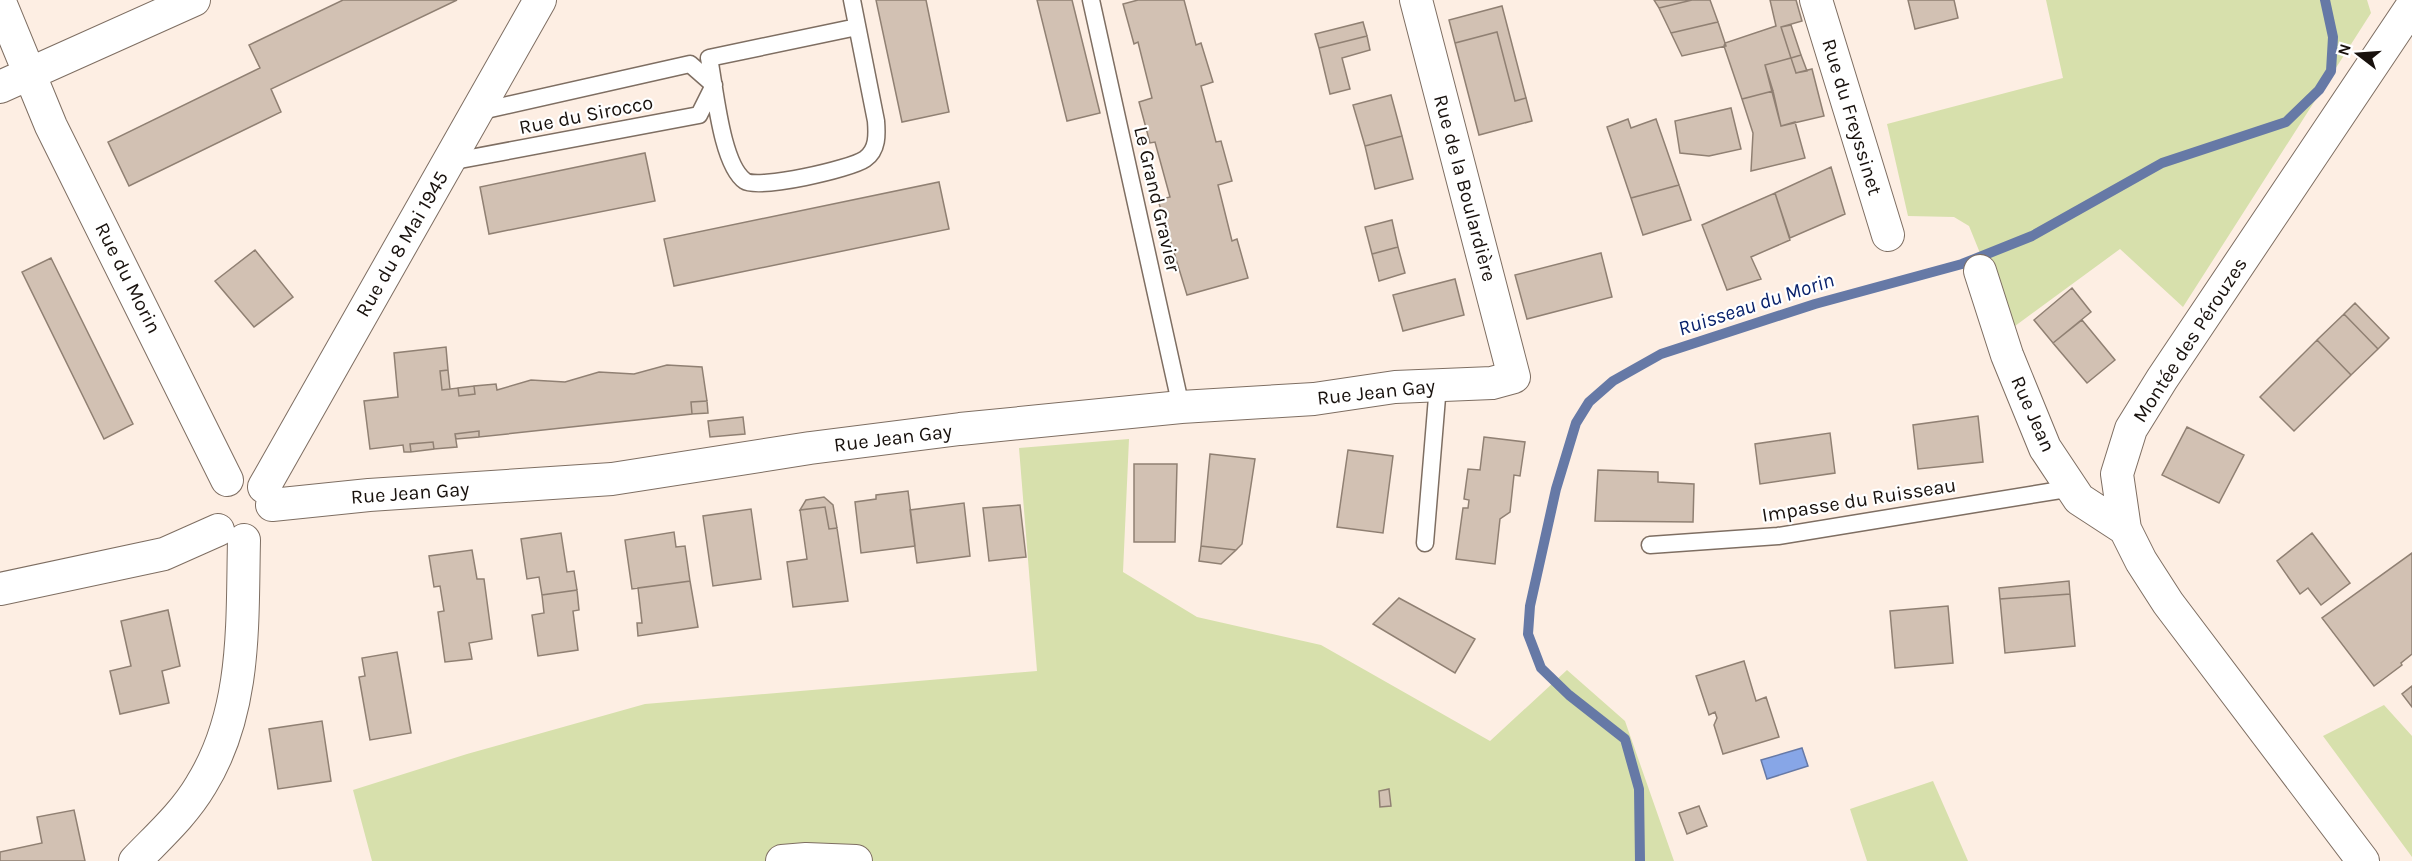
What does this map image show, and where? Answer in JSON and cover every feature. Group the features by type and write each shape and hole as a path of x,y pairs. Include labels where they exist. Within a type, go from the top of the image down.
{"street":[{"path":"0,87 194,0"},
{"name":"Rue du 8 Mai 1945","path":"268,496 448,162 540,0"},
{"name":"Rue de la Boulardière","path":"1416,0 1514,377"},
{"name":"Rue du Freyssinet","path":"1816,0 1888,235"},
{"name":"Rue du Morin","path":"0,2 51,126 228,480"},
{"name":"Montée des Pérouzes","path":"2363,861 2168,603 2141,561 2126,529 2117,474 2132,429 2162,379 2412,6"},
{"name":"Rue Jean","path":"1980,271 2007,355 2045,448 2079,499 2126,529"},
{"name":"Rue Jean Gay","path":"268,496 369,495 612,479 810,448 1181,407 1314,399 1438,385 1492,383 1514,377"},
{"path":"0,589 164,554 231,535 256,536 265,528 271,517 268,496 253,479 240,477 228,480 212,497 212,520 231,535 241,663 228,724 202,785 183,811 135,861"},
{"path":"782,861 806,858 855,861"}],"lane":[{"path":"852,0 857,27 877,135 874,149 867,158 856,164 765,184 751,184 744,180 728,151 709,58 857,27"},
{"name":"Le Grand Gravier","path":"1091,0 1181,407"},
{"name":"Rue du Sirocco","path":"448,162 699,115 714,85 690,64 477,112"},
{"path":"1425,543 1438,385"},
{"name":"Impasse du Ruisseau","path":"1650,545 1778,536 2073,488"}],"green space":[{"path":"2046,0 2367,0 2371,13 2183,307 2120,249 2011,329 1969,226 1954,217 1908,216 1887,124 2063,78"},
{"path":"1129,439 1123,572 1197,617 1321,645 1490,741 1567,670 1625,721 1674,861 372,861 353,790 467,754 645,704 1037,671 1019,448"},
{"path":"2384,705 2412,736 2412,857 2323,736"},
{"path":"1933,781 1968,861 1867,861 1850,809"}],"water":[{"path":"1802,748 1808,766 1767,779 1761,760"}],"building":[{"path":"343,0 457,0 271,89 281,112 129,186 108,142 260,68 249,45"},
{"path":"876,0 926,0 949,112 902,122"},
{"path":"1037,0 1072,0 1100,113 1067,121"},
{"path":"1138,0 1184,0 1196,45 1201,43 1213,82 1201,86 1216,142 1221,141 1232,181 1218,185 1232,241 1237,239 1248,278 1187,295 1158,200 1170,197 1155,142 1150,143 1139,102 1152,98 1138,42 1134,44 1123,4"},
{"path":"1654,0 1692,0 1659,8"},
{"path":"1692,0 1710,0 1718,22 1671,33 1659,8"},
{"path":"1770,0 1796,0 1802,21 1781,27 1791,58 1765,65 1773,91 1742,99 1724,46 1725,43 1776,26"},
{"path":"1908,0 1954,0 1958,18 1915,29"},
{"path":"1502,6 1526,98 1515,101 1497,32 1455,43 1449,20"},
{"path":"1363,22 1367,36 1319,48 1315,34"},
{"path":"1718,22 1726,46 1682,56 1671,33"},
{"path":"1791,25 1801,55 1791,58 1781,27"},
{"path":"1497,32 1515,101 1526,98 1532,121 1479,135 1455,43"},
{"path":"1367,36 1370,50 1342,58 1350,89 1330,94 1319,48"},
{"path":"1801,55 1807,71 1796,73 1791,58"},
{"path":"1791,58 1796,73 1812,69 1824,116 1781,126 1765,65"},
{"path":"1773,91 1781,126 1795,122 1805,158 1751,171 1753,133 1742,99"},
{"path":"1391,95 1402,136 1365,146 1353,105"},
{"path":"1731,108 1741,149 1709,156 1680,153 1675,121"},
{"path":"1628,119 1631,128 1656,119 1679,185 1631,198 1607,127"},
{"path":"1402,136 1413,179 1375,189 1365,146"},
{"path":"645,153 655,201 489,234 480,187"},
{"path":"1831,167 1845,214 1790,238 1775,193"},
{"path":"939,182 949,229 674,286 664,239"},
{"path":"1679,185 1691,220 1643,235 1631,198"},
{"path":"1775,193 1790,240 1751,257 1761,279 1727,290 1702,225"},
{"path":"1392,220 1398,247 1372,254 1365,227"},
{"path":"1398,247 1405,273 1379,281 1372,254"},
{"path":"255,250 293,297 254,327 215,281"},
{"path":"1601,253 1612,297 1527,319 1515,275"},
{"path":"51,258 133,424 104,439 22,272"},
{"path":"1455,279 1464,315 1403,331 1393,295"},
{"path":"2072,288 2091,312 2053,343 2034,320"},
{"path":"2355,303 2389,338 2378,349 2344,314"},
{"path":"2344,314 2378,349 2351,375 2317,340"},
{"path":"2082,320 2115,360 2087,383 2053,343"},
{"path":"2317,340 2351,375 2294,431 2260,397"},
{"path":"446,347 448,370 440,371 442,390 458,388 459,396 475,394 474,386 496,384 497,390 531,380 565,382 599,372 634,374 667,365 702,367 707,401 691,402 692,414 479,437 479,431 455,434 457,447 434,449 433,442 410,444 411,452 404,452 403,445 370,449 364,401 398,397 394,353"},
{"path":"448,370 450,389 442,390 440,371"},
{"path":"474,386 475,394 459,396 458,388"},
{"path":"707,401 708,413 692,414 691,402"},
{"path":"1978,416 1983,462 1918,469 1913,425"},
{"path":"743,417 745,434 710,437 708,421"},
{"path":"2187,427 2244,455 2219,503 2162,475"},
{"path":"479,431 479,437 456,439 455,434"},
{"path":"1830,433 1835,473 1760,484 1755,444"},
{"path":"1484,437 1525,442 1520,476 1514,475 1510,512 1500,519 1495,564 1456,559 1463,508 1468,508 1469,500 1464,499 1468,469 1480,470"},
{"path":"433,442 434,449 411,452 410,444"},
{"path":"1348,450 1393,456 1383,533 1337,527"},
{"path":"1210,454 1255,459 1242,544 1236,550 1201,546"},
{"path":"1134,464 1177,464 1175,542 1134,542"},
{"path":"1598,470 1658,472 1658,482 1694,484 1693,522 1595,521"},
{"path":"908,491 915,546 861,553 855,502 876,499 876,495"},
{"path":"824,497 833,505 837,528 829,529 825,507 800,510 806,500"},
{"path":"964,503 970,556 917,563 910,510"},
{"path":"1020,505 1026,557 989,561 983,508"},
{"path":"825,507 829,529 837,528 848,601 793,607 787,562 807,559 800,510"},
{"path":"751,509 761,579 713,586 703,516"},
{"path":"674,532 676,547 685,546 690,581 632,589 625,540"},
{"path":"561,533 567,572 574,571 577,590 542,595 539,577 527,579 521,539"},
{"path":"2312,533 2350,583 2321,605 2308,588 2300,594 2277,561"},
{"path":"1201,546 1236,550 1221,564 1199,561"},
{"path":"472,550 477,579 484,579 492,639 469,643 472,659 445,662 438,612 444,611 440,586 434,587 429,556"},
{"path":"2412,553 2412,654 2401,663 2402,665 2374,686 2322,618"},
{"path":"690,581 698,627 638,636 637,623 642,623 638,588"},
{"path":"2069,581 2070,594 2000,599 1999,588"},
{"path":"577,590 579,610 573,611 578,650 538,656 532,615 544,613 542,595"},
{"path":"2070,594 2075,646 2005,653 2000,599"},
{"path":"1399,598 1475,639 1455,673 1373,624"},
{"path":"1948,606 1953,663 1895,668 1890,611"},
{"path":"168,610 180,666 162,671 169,703 120,714 110,671 131,666 121,621"},
{"path":"397,652 411,733 370,740 359,677 365,676 362,658"},
{"path":"1744,661 1756,701 1766,697 1779,737 1723,754 1714,725 1717,718 1715,712 1709,715 1696,676"},
{"path":"2412,686 2412,707 2402,694"},
{"path":"322,721 331,781 278,789 269,729"},
{"path":"1389,789 1391,806 1380,807 1379,791"},
{"path":"1699,806 1707,826 1687,834 1679,813"},
{"path":"74,810 85,861 0,861 0,852 42,843 37,817"}],"waterway":[{"name":"Ruisseau du Morin","path":"1640,861 1639,789 1625,739 1569,695 1541,668 1528,634 1530,606 1556,489 1576,423 1589,402 1613,381 1661,354 1815,304 1962,264 2032,236 2162,163 2286,122 2319,90 2331,71 2333,37 2325,0"}]}
